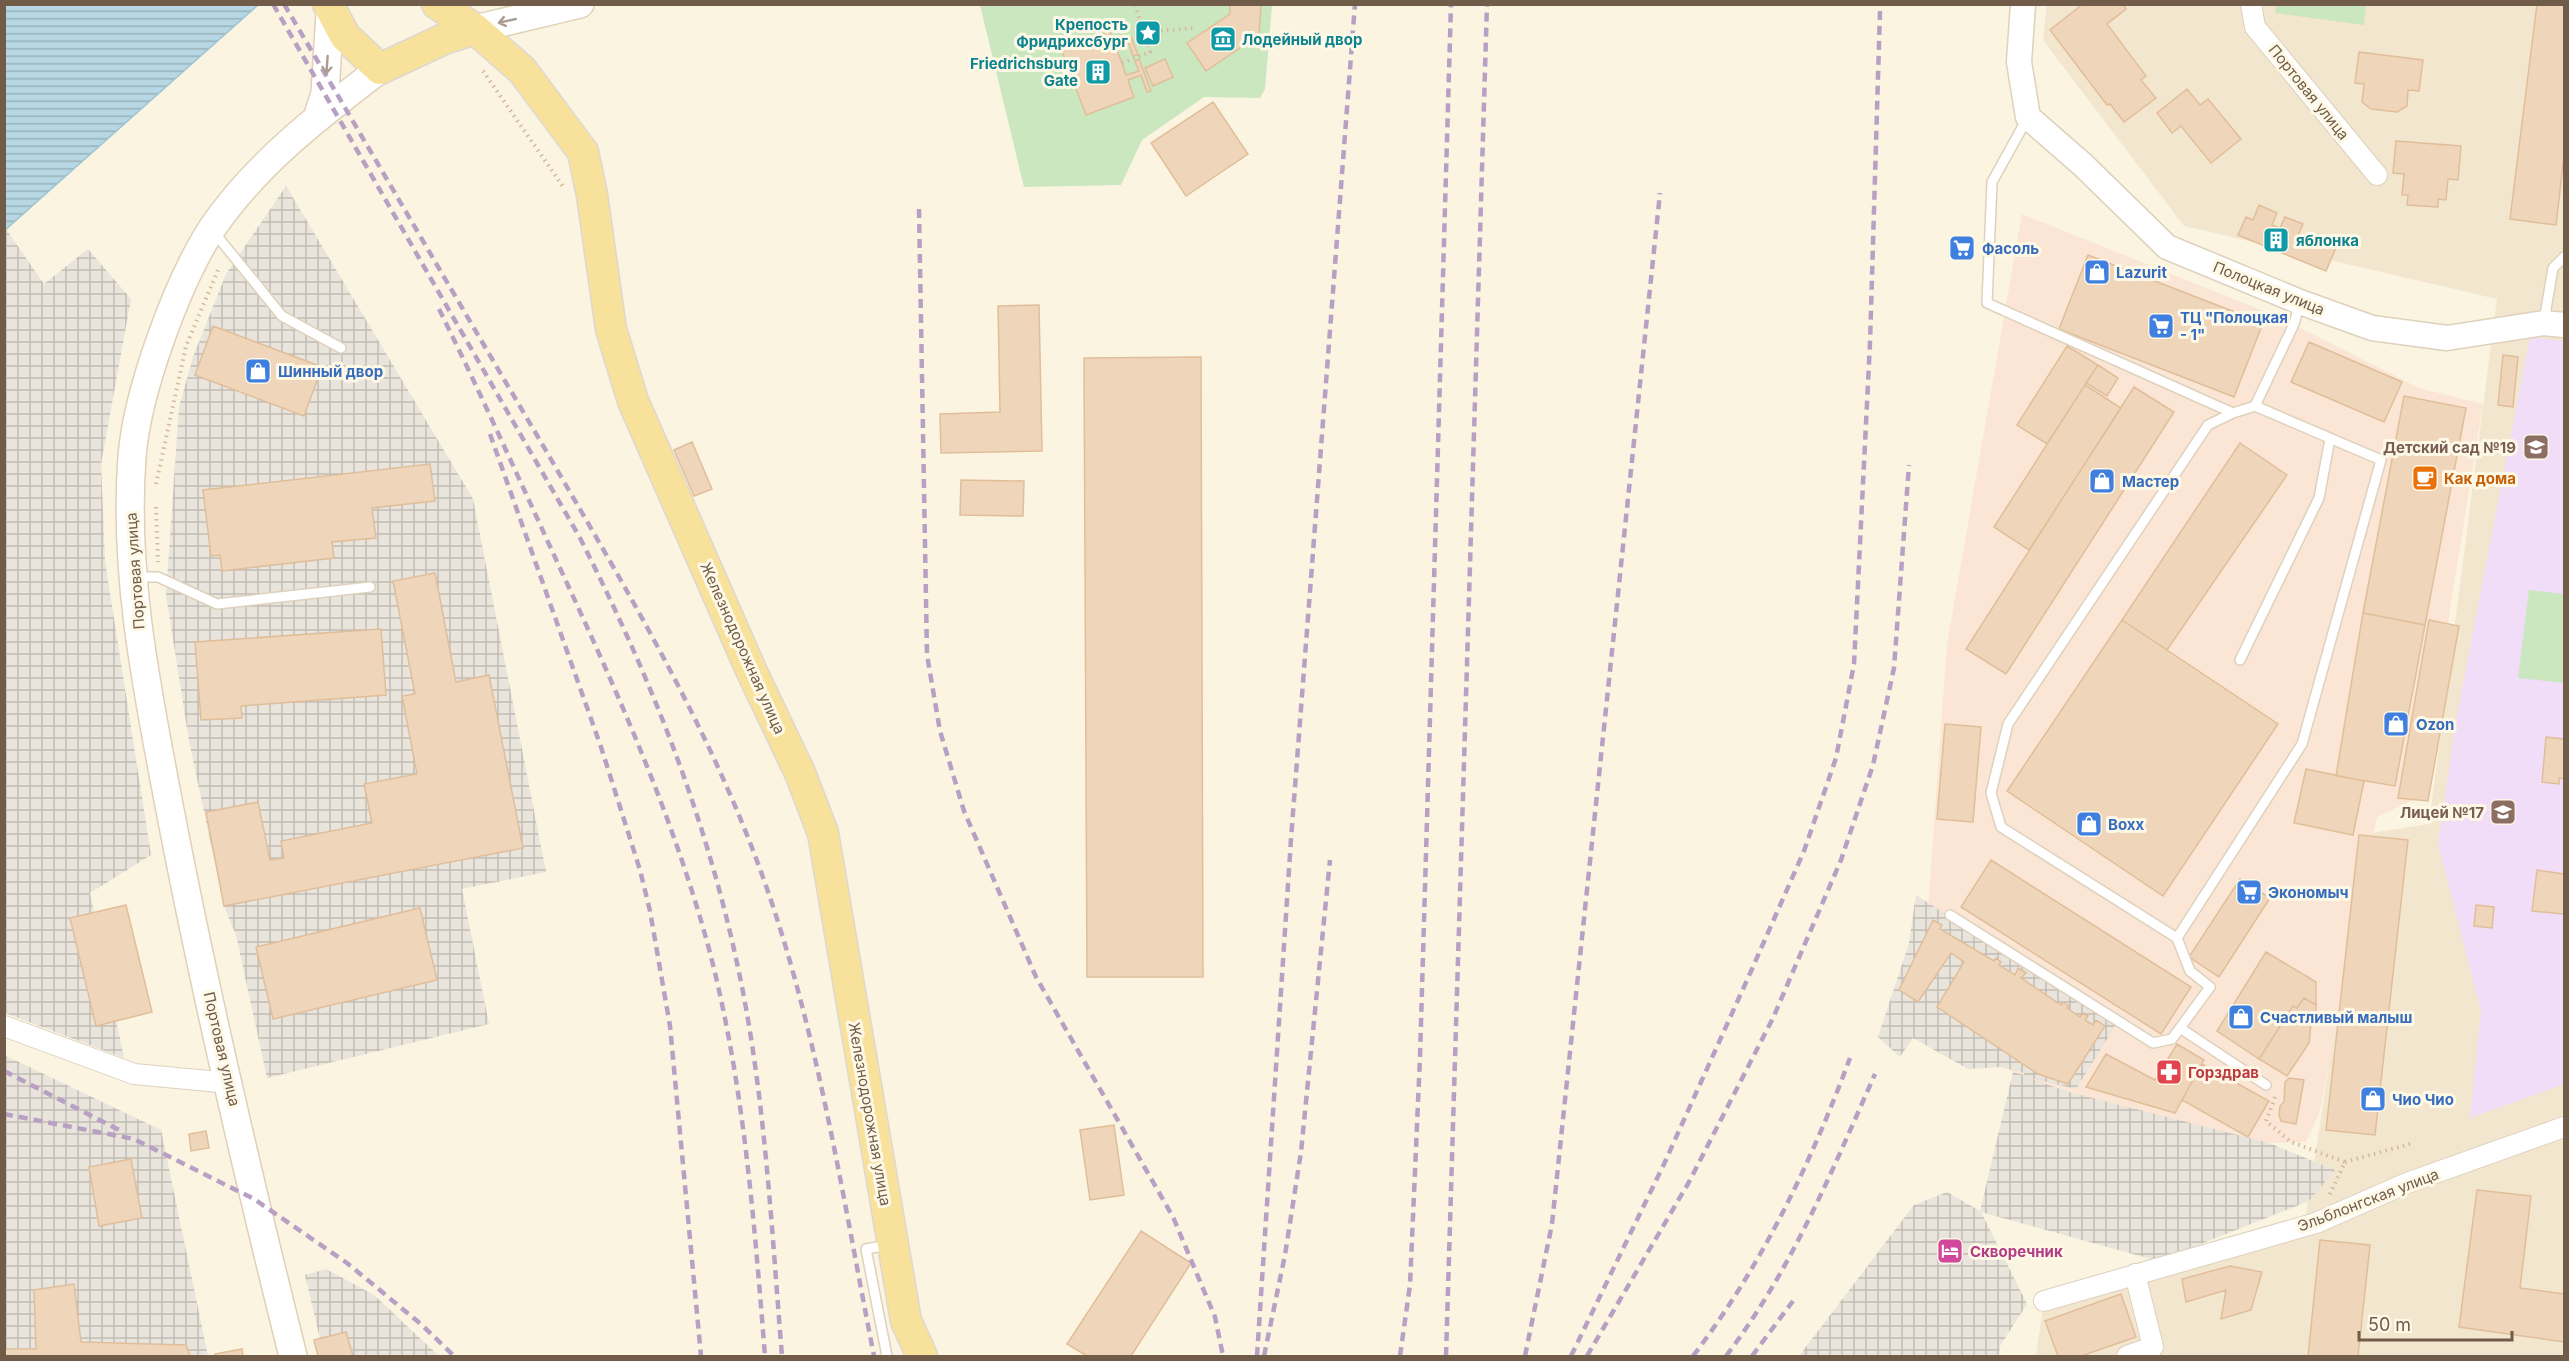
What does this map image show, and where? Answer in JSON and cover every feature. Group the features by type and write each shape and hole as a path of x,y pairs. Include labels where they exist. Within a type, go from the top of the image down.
{"main road":[{"name":"Железнодорожная улица","path":"437,4 475,29 522,70 583,152 592,195 611,328 633,401 800,773 823,833 906,1321 922,1356"},
{"name":"Портовая улица","path":"293,1356 183,874 139,641 145,577 132,464 139,411 168,322 220,239 240,193 318,115 380,69 444,39 475,29 580,4"},
{"path":"329,9 345,36 380,69"},
{"path":"318,115 325,93 329,9"}],"street":[{"path":"2023,4 2019,62 2028,117"},
{"name":"Портовая улица","path":"2251,4 2255,27 2377,175"},
{"name":"Полоцкая улица","path":"2028,117 2167,247 2300,302 2372,328 2447,338 2554,324"},
{"path":"4,1026 134,1074 230,1083"},
{"name":"Эльблонгская улица","path":"2044,1301 2316,1223 2407,1183 2565,1126"},
{"path":"2127,1356 2153,1347 2135,1274"}],"lane":[{"path":"2028,117 1992,182 1987,303 2233,413"},
{"path":"220,239 282,316 341,348"},
{"path":"2554,324 2553,268 2565,257"},
{"path":"2255,406 2294,324 2300,302"},
{"path":"1950,915 2153,1043 2172,1039 2210,987 2190,972 2177,938 2001,827 1991,793 2008,724 2208,425 2255,406 2381,460 2302,744 2177,938"},
{"path":"2240,660 2319,498 2330,438"},
{"path":"145,577 217,604 370,587"},
{"path":"2180,1028 2266,1086"},
{"path":"887,1356 866,1249 892,1244"}],"path":[{"path":"1122,63 1150,52 1135,4"},
{"path":"1143,32 1196,28"},
{"path":"478,63 569,197"},
{"path":"155,490 186,346 220,239"},
{"path":"145,577 156,501"},
{"path":"2266,1086 2276,1095 2266,1121 2291,1142 2345,1162 2410,1144"},
{"path":"2316,1223 2345,1162"}],"shaded area":[{"path":"2047,5 2564,5 2564,1356 2036,1356 2044,1301 2304,1227 2365,834 2429,824 2497,299 2184,226 2043,40"},
{"path":"286,186 473,499 546,872 462,889 489,1024 267,1078 236,935 224,906 189,741 166,595 179,407 193,357 226,274"},
{"path":"2022,214 2281,318 2419,388 2483,404 2420,797 2377,817 2320,1111 2306,1142 2269,1143 2245,1139 2065,1091 2013,1072 1892,995 1927,924 1947,644"},
{"path":"6,229 44,284 88,249 131,299 101,464 105,561 151,855 90,893 124,1058 5,1013"},
{"name":"Лицей №17","path":"2530,337 2564,341 2564,1084 2470,1118 2481,1011 2438,844 2457,715"},
{"path":"1916,895 2117,1023 2076,1089 2030,1078 2065,1091 2269,1143 2335,1170 2309,1201 2158,1261 1981,1212 2027,1304 2000,1346 1999,1356 1799,1356 1914,1205 1947,1192 1980,1211 2013,1072 2024,1075 2024,1073 2001,1067 1968,1069 1913,1038 1900,1057 1878,1037 1909,943"},
{"path":"4,1055 161,1130 208,1356 5,1356"},
{"path":"326,1269 374,1295 439,1356 324,1356 305,1275"}],"green space":[{"path":"2276,4 2366,5 2364,25 2275,13"},
{"path":"980,5 1272,5 1265,89 1260,98 1204,97 1142,140 1121,185 1024,187"},
{"path":"2529,590 2564,594 2564,683 2518,678"}],"water":[{"path":"5,4 258,4 258,5 5,230"}],"building":[{"name":"Лодейный двор","path":"1230,4 1261,4 1259,35 1206,71 1187,43 1230,14"},
{"path":"2083,4 2123,4 2126,9 2107,24 2146,76 2141,80 2156,98 2124,122 2110,104 2107,105 2050,30"},
{"path":"2537,4 2564,4 2564,156 2556,225 2510,219"},
{"name":"Friedrichsburg Gate","path":"1110,31 1114,43 1131,37 1138,55 1133,56 1129,44 1116,48 1126,75 1139,71 1135,61 1139,59 1151,91 1147,92 1141,75 1128,80 1134,97 1086,115 1061,49"},
{"path":"2359,52 2423,60 2419,91 2408,90 2407,106 2397,112 2371,109 2362,102 2364,84 2355,83"},
{"path":"1165,59 1173,77 1153,86 1145,68"},
{"path":"2187,89 2200,105 2208,99 2241,139 2211,163 2181,126 2172,133 2157,113"},
{"path":"1213,102 1248,154 1186,196 1151,143"},
{"path":"2396,141 2461,146 2458,180 2448,179 2446,200 2438,199 2438,207 2407,205 2408,195 2402,195 2404,174 2393,173"},
{"name":"яблонка","path":"2259,205 2277,213 2272,225 2280,228 2285,217 2303,224 2297,238 2313,245 2318,234 2338,243 2326,271 2238,235 2246,217 2253,220"},
{"name":"ТЦ \"Полоцкая - 1\"","path":"2088,255 2263,323 2234,397 2059,329"},
{"path":"1039,305 1042,451 941,453 940,414 1000,412 998,306"},
{"name":"Шинный двор","path":"213,326 322,367 304,416 195,375"},
{"path":"2309,342 2402,382 2384,422 2291,382"},
{"path":"2067,346 2098,365 2047,444 2017,425"},
{"path":"2503,355 2518,357 2513,407 2498,405"},
{"path":"1201,357 1203,977 1087,977 1084,358"},
{"path":"2098,365 2118,378 2107,396 2086,383"},
{"path":"2085,385 2121,408 2029,550 1994,527"},
{"name":"Мастер","path":"2134,387 2174,412 2006,674 1966,649"},
{"path":"2404,396 2466,408 2425,625 2363,613"},
{"path":"692,442 712,489 694,496 674,450"},
{"path":"2240,443 2287,475 2167,650 2122,620"},
{"path":"430,464 435,501 372,508 376,538 332,542 334,558 222,571 220,555 211,556 203,490"},
{"path":"961,480 1024,481 1023,516 960,515"},
{"path":"435,573 456,682 489,675 523,848 224,906 206,812 258,802 270,860 284,858 281,841 372,823 364,784 417,774 402,696 415,694 393,581"},
{"path":"2363,613 2425,625 2395,786 2336,776"},
{"path":"2122,620 2278,724 2163,896 2007,791"},
{"path":"2429,620 2459,626 2428,801 2398,798"},
{"path":"381,629 386,695 241,706 242,718 201,720 195,642"},
{"path":"1945,724 1981,727 1973,822 1937,819"},
{"path":"2546,737 2564,739 2564,779 2559,778 2559,784 2542,782"},
{"path":"2306,769 2364,781 2353,835 2294,823"},
{"path":"2359,835 2408,840 2375,1135 2326,1130"},
{"path":"1991,860 2191,987 2161,1034 1961,907"},
{"path":"2537,870 2564,874 2564,914 2532,911"},
{"path":"2240,879 2270,898 2219,977 2189,957"},
{"path":"126,905 152,1012 96,1026 70,918"},
{"path":"2476,905 2494,907 2492,928 2474,926"},
{"path":"420,908 437,980 273,1019 256,947"},
{"path":"1933,920 1942,925 1940,929 1994,961 1996,958 2001,962 1999,965 2015,975 2018,968 2026,973 2021,978 2061,1005 2063,1002 2069,1006 2067,1008 2080,1017 2083,1013 2088,1016 2085,1020 2093,1025 2096,1020 2105,1026 2068,1084 2038,1074 1937,1007 1964,962 1951,953 1918,1002 1899,990"},
{"path":"2266,952 2316,982 2316,1005 2304,998 2297,1008 2293,1006 2259,1059 2217,1031"},
{"path":"2304,998 2316,1005 2316,1014 2311,1023 2309,1043 2287,1076 2259,1059 2293,1006 2297,1008"},
{"path":"2177,1044 2204,1060 2175,1113 2086,1087 2106,1054 2155,1080"},
{"path":"2202,1064 2269,1101 2248,1137 2182,1100"},
{"path":"2289,1078 2304,1080 2296,1124 2281,1121 2279,1115 2280,1106 2284,1102 2285,1082"},
{"path":"1114,1125 1124,1195 1090,1200 1080,1130"},
{"path":"206,1131 209,1148 191,1151 189,1134"},
{"path":"131,1159 142,1218 99,1226 89,1167"},
{"path":"2477,1190 2531,1196 2520,1288 2564,1294 2564,1342 2459,1327"},
{"path":"1141,1231 1191,1263 1131,1356 1087,1356 1067,1344"},
{"path":"2320,1240 2370,1245 2358,1356 2308,1356"},
{"path":"2230,1266 2262,1272 2251,1310 2221,1319 2226,1290 2186,1302 2182,1279"},
{"path":"74,1284 81,1342 186,1345 190,1356 4,1356 4,1349 36,1349 34,1290"},
{"path":"2121,1294 2136,1337 2081,1356 2058,1356 2045,1321"},
{"path":"346,1332 353,1356 318,1356 314,1340"},
{"path":"242,1349 243,1356 216,1356 215,1354"}],"railway":[{"path":"273,4 580,538 633,648 678,759 715,873 730,932 751,1037 763,1128 782,1356"},
{"path":"284,4 629,595 687,702 738,812 780,928 813,1049 874,1356"},
{"path":"1257,1356 1291,839 1355,4"},
{"path":"1400,1356 1410,1285 1420,1057 1451,4"},
{"path":"1446,1356 1487,4"},
{"path":"1571,1356 1664,1164 1752,969 1804,851 1836,758 1854,664 1870,343 1880,11"},
{"path":"1525,1356 1552,1224 1660,193"},
{"path":"919,209 927,655 940,731 964,811 1036,977 1173,1217 1215,1317 1223,1356"},
{"path":"439,309 581,613 622,707 661,802 695,899 721,999 739,1101 752,1203 765,1356"},
{"path":"490,434 601,747 640,870 650,911 670,1026 701,1356"},
{"path":"1587,1356 1689,1182 1773,1018 1841,860 1873,765 1894,668 1909,465"},
{"path":"1264,1356 1285,1255 1301,1152 1330,860"},
{"path":"1693,1356 1741,1287 1782,1213 1819,1136 1850,1058"},
{"path":"4,1071 123,1132"},
{"path":"1726,1356 1771,1290 1809,1220 1875,1074"},
{"path":"4,1114 134,1139 254,1199 347,1263 422,1325 454,1356"},
{"path":"1752,1356 1793,1301"}],"place":[{"name":"Крепость Фридрихсбург","path":"1148,33"},
{"name":"Лодейный двор","path":"1223,39"},
{"name":"Friedrichsburg Gate","path":"1098,72"},
{"name":"яблонка","path":"2276,240"},
{"name":"Фасоль","path":"1962,248"},
{"name":"Lazurit","path":"2097,272"},
{"name":"ТЦ \"Полоцкая - 1\"","path":"2161,326"},
{"name":"Шинный двор","path":"258,371"},
{"name":"Детский сад №19","path":"2536,447"},
{"name":"Как дома","path":"2425,478"},
{"name":"Мастер","path":"2102,481"},
{"name":"Ozon","path":"2396,724"},
{"name":"Лицей №17","path":"2503,812"},
{"name":"Boxx","path":"2089,824"},
{"name":"Экономыч","path":"2249,892"},
{"name":"Счастливый малыш","path":"2241,1017"},
{"name":"Горздрав","path":"2169,1072"},
{"name":"Чио Чио","path":"2373,1099"},
{"name":"Скворечник","path":"1950,1251"}]}
